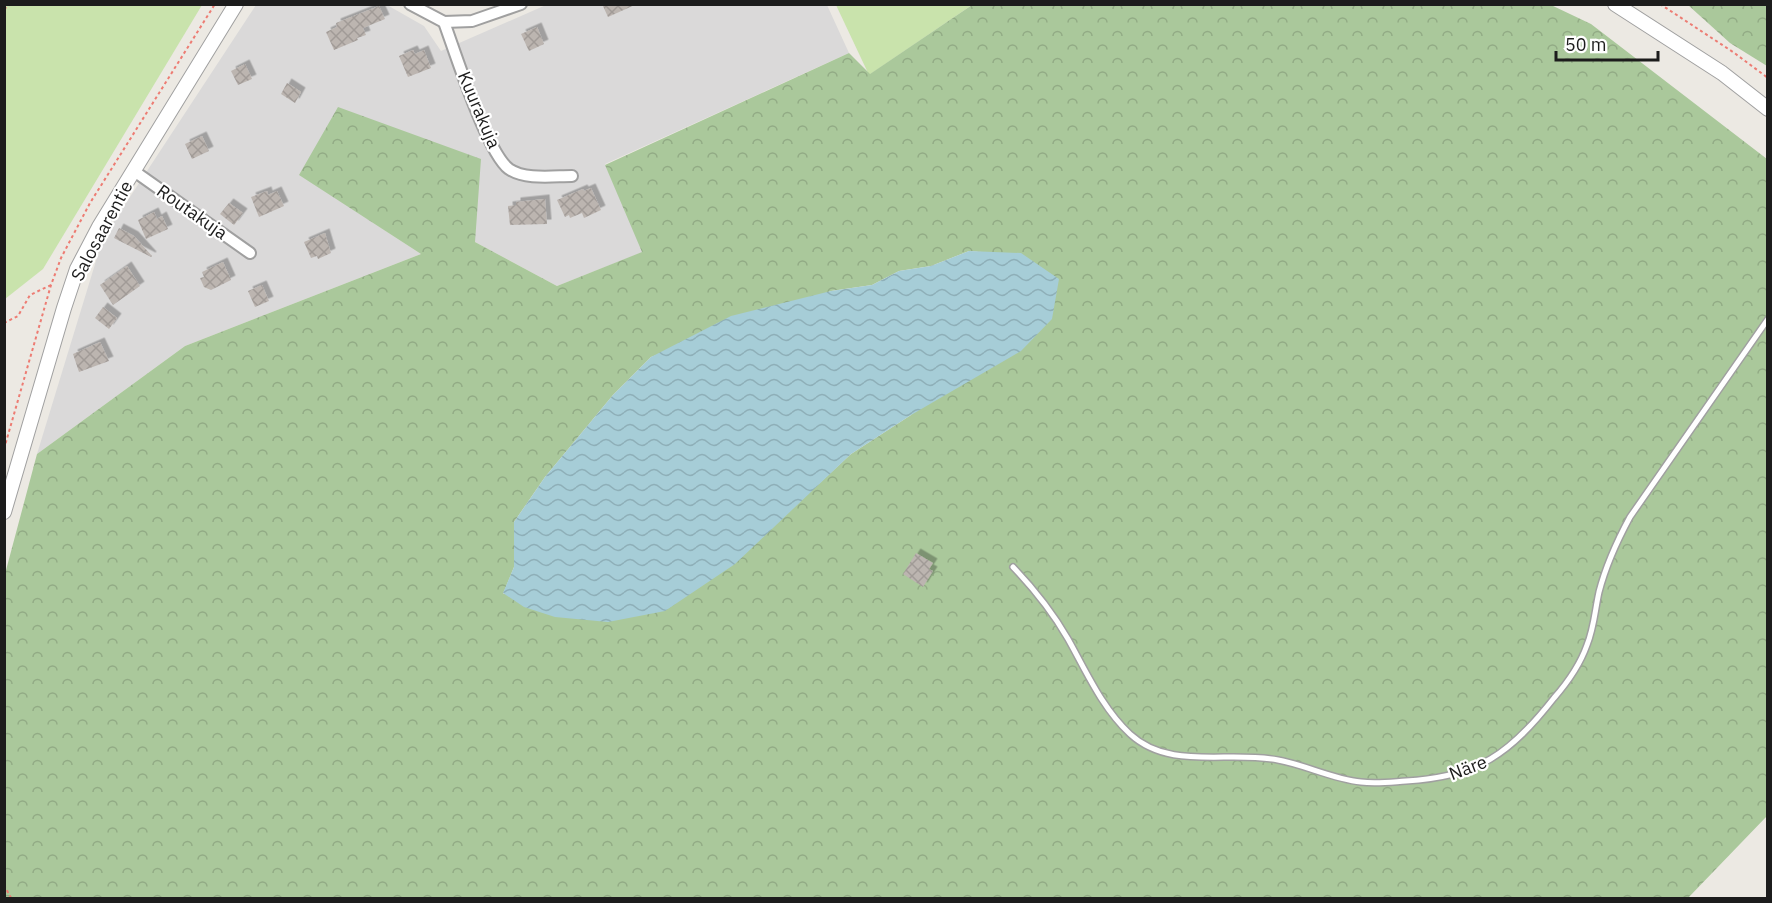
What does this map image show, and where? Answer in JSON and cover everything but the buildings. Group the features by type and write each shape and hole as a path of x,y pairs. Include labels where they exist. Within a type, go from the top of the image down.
{"street":[{"name":"Salosaarentie","path":"4,512 77,269 99,227 236,4"},
{"path":"410,4 444,22 472,21 521,4"},
{"path":"1615,4 1722,73 1767,109"},
{"name":"Kuurakuja","path":"444,22 487,136 499,157 509,169 521,173 538,176 572,176"},
{"name":"Routakuja","path":"134,171 250,253"}],"lane":[{"name":"Näre","path":"1013,567 1055,619 1089,679 1115,717 1137,740 1156,750 1190,758 1235,755 1268,758 1361,782 1436,779 1468,771 1496,756 1526,732 1573,674 1587,645 1604,574 1620,535 1767,319"}],"path":[{"path":"4,9 11,4"},
{"path":"1660,4 1767,78"},
{"path":"4,323 18,316 30,296 51,285"},
{"path":"4,885 11,898"}],"shaded area":[{"path":"256,5 387,5 424,26 441,51 546,5 827,5 849,53 605,164 643,252 557,286 475,242 300,175 421,254 185,346 37,454 103,238"}],"green space":[{"path":"5,4 202,5 43,269 5,299"},
{"path":"836,5 972,5 869,75"},
{"path":"972,5 1551,5 1591,24 1767,159 1767,816 1688,898 5,898 5,574 37,454 185,346 421,254 299,175 338,107 481,159 475,242 557,286 642,252 605,165 849,53 870,74","holes":["969,251 994,253 911,415 851,454 798,503 503,594 514,567 514,522 545,477 613,395 651,357 831,291 872,285 899,271 931,266"]},
{"path":"1688,5 1767,5 1767,66 1730,43"}],"water":[{"path":"969,251 1021,253 1059,279 1052,319 1021,351 911,415 851,454 735,564 665,611 608,622 555,617 524,607 503,593 514,567 514,522 545,477 613,395 651,357 731,316 831,291 872,285 899,271 931,266"}]}
